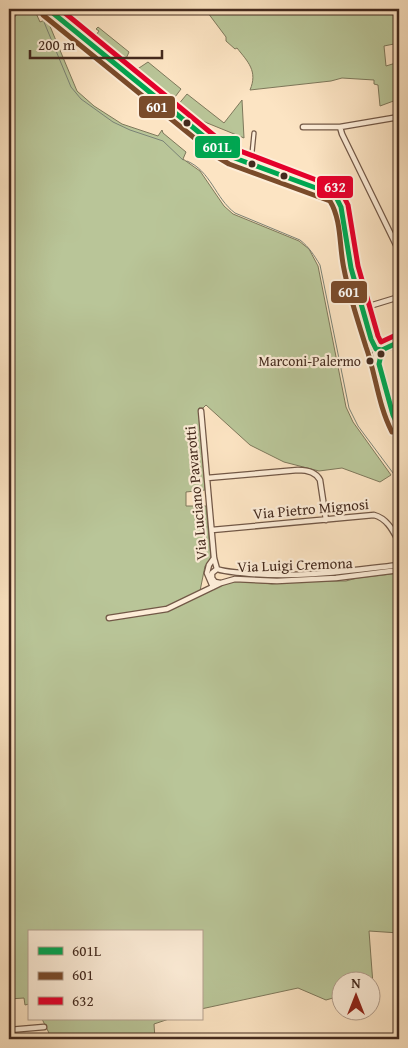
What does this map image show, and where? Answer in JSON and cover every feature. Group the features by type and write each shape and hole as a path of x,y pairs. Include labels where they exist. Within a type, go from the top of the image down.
{"main road":[{"path":"48,9 218,148 232,157 330,192 338,198 343,215 351,268 369,332 380,345 379,364 393,415 399,428"},
{"path":"380,345 397,343"}],"street":[{"path":"303,127 340,127 399,117"},
{"path":"340,127 399,250"},
{"path":"251,164 254,132"},
{"path":"363,308 399,297"},
{"name":"Via Luciano Pavarotti","path":"201,411 216,569 245,574 269,575 345,572 399,565"},
{"path":"207,478 298,470 311,472 318,476 320,480 326,520"},
{"name":"Via Pietro Mignosi","path":"212,530 371,515 378,516 389,524 399,542"},
{"path":"213,586 206,573 214,558"},
{"path":"216,569 212,573 212,578 214,582 221,583"},
{"name":"Via Luigi Cremona","path":"109,618 167,609 213,586 239,578 277,581 336,578 399,570"},
{"path":"9,1030 44,1027"}],"green space":[{"path":"16,9 35,11 40,22 47,19 77,91 94,106 122,124 158,136 162,130 163,133 186,152 183,159 200,171 224,206 233,214 299,241 309,249 318,266 346,407 353,422 391,475 380,482 342,468 319,471 284,462 250,445 206,405 203,408 199,408 205,490 186,492 186,506 206,506 211,559 205,566 200,591 193,594 195,598 236,580 272,584 301,581 346,581 399,573 399,933 369,931 372,970 330,970 330,999 326,1000 298,988 202,1009 202,930 28,930 28,1004 25,1005 24,998 9,999 9,18 16,16"},
{"path":"205,9 395,9 399,43 384,46 386,66 399,62 399,99 380,106 378,85 374,84 374,80 342,78 331,81 250,90 253,77 251,67 237,48 235,49 226,41 226,37"},
{"path":"98,27 129,52 125,61 88,31 90,29 96,35 99,31 96,29"},
{"path":"148,62 181,89 172,101 136,70"},
{"path":"187,94 224,123 242,100 244,138 190,116 177,106"},
{"path":"42,1020 166,1020 154,1024 155,1039 52,1039"}],"waterway":[{"path":"44,22 71,87 81,99 113,122 163,141 183,160"},
{"path":"187,161 202,171 222,200 235,213 300,240 316,258 320,265 349,408 358,426 399,481"}],"transit line":[{"name":"601L","path":"48,9 223,152 335,195 341,207 351,268 371,339 376,349 382,350"},
{"name":"632","path":"60,9 227,146 340,189 348,205 358,266 378,336 381,342 396,335"},
{"name":"601","path":"43,15 219,158 229,164 330,201 337,217 342,261 348,288 383,411 392,432"},
{"name":"601L","path":"399,342 382,350 379,364 393,415 399,428"}],"place":[{"name":"Marconi-Palermo","path":"370,361"}]}
